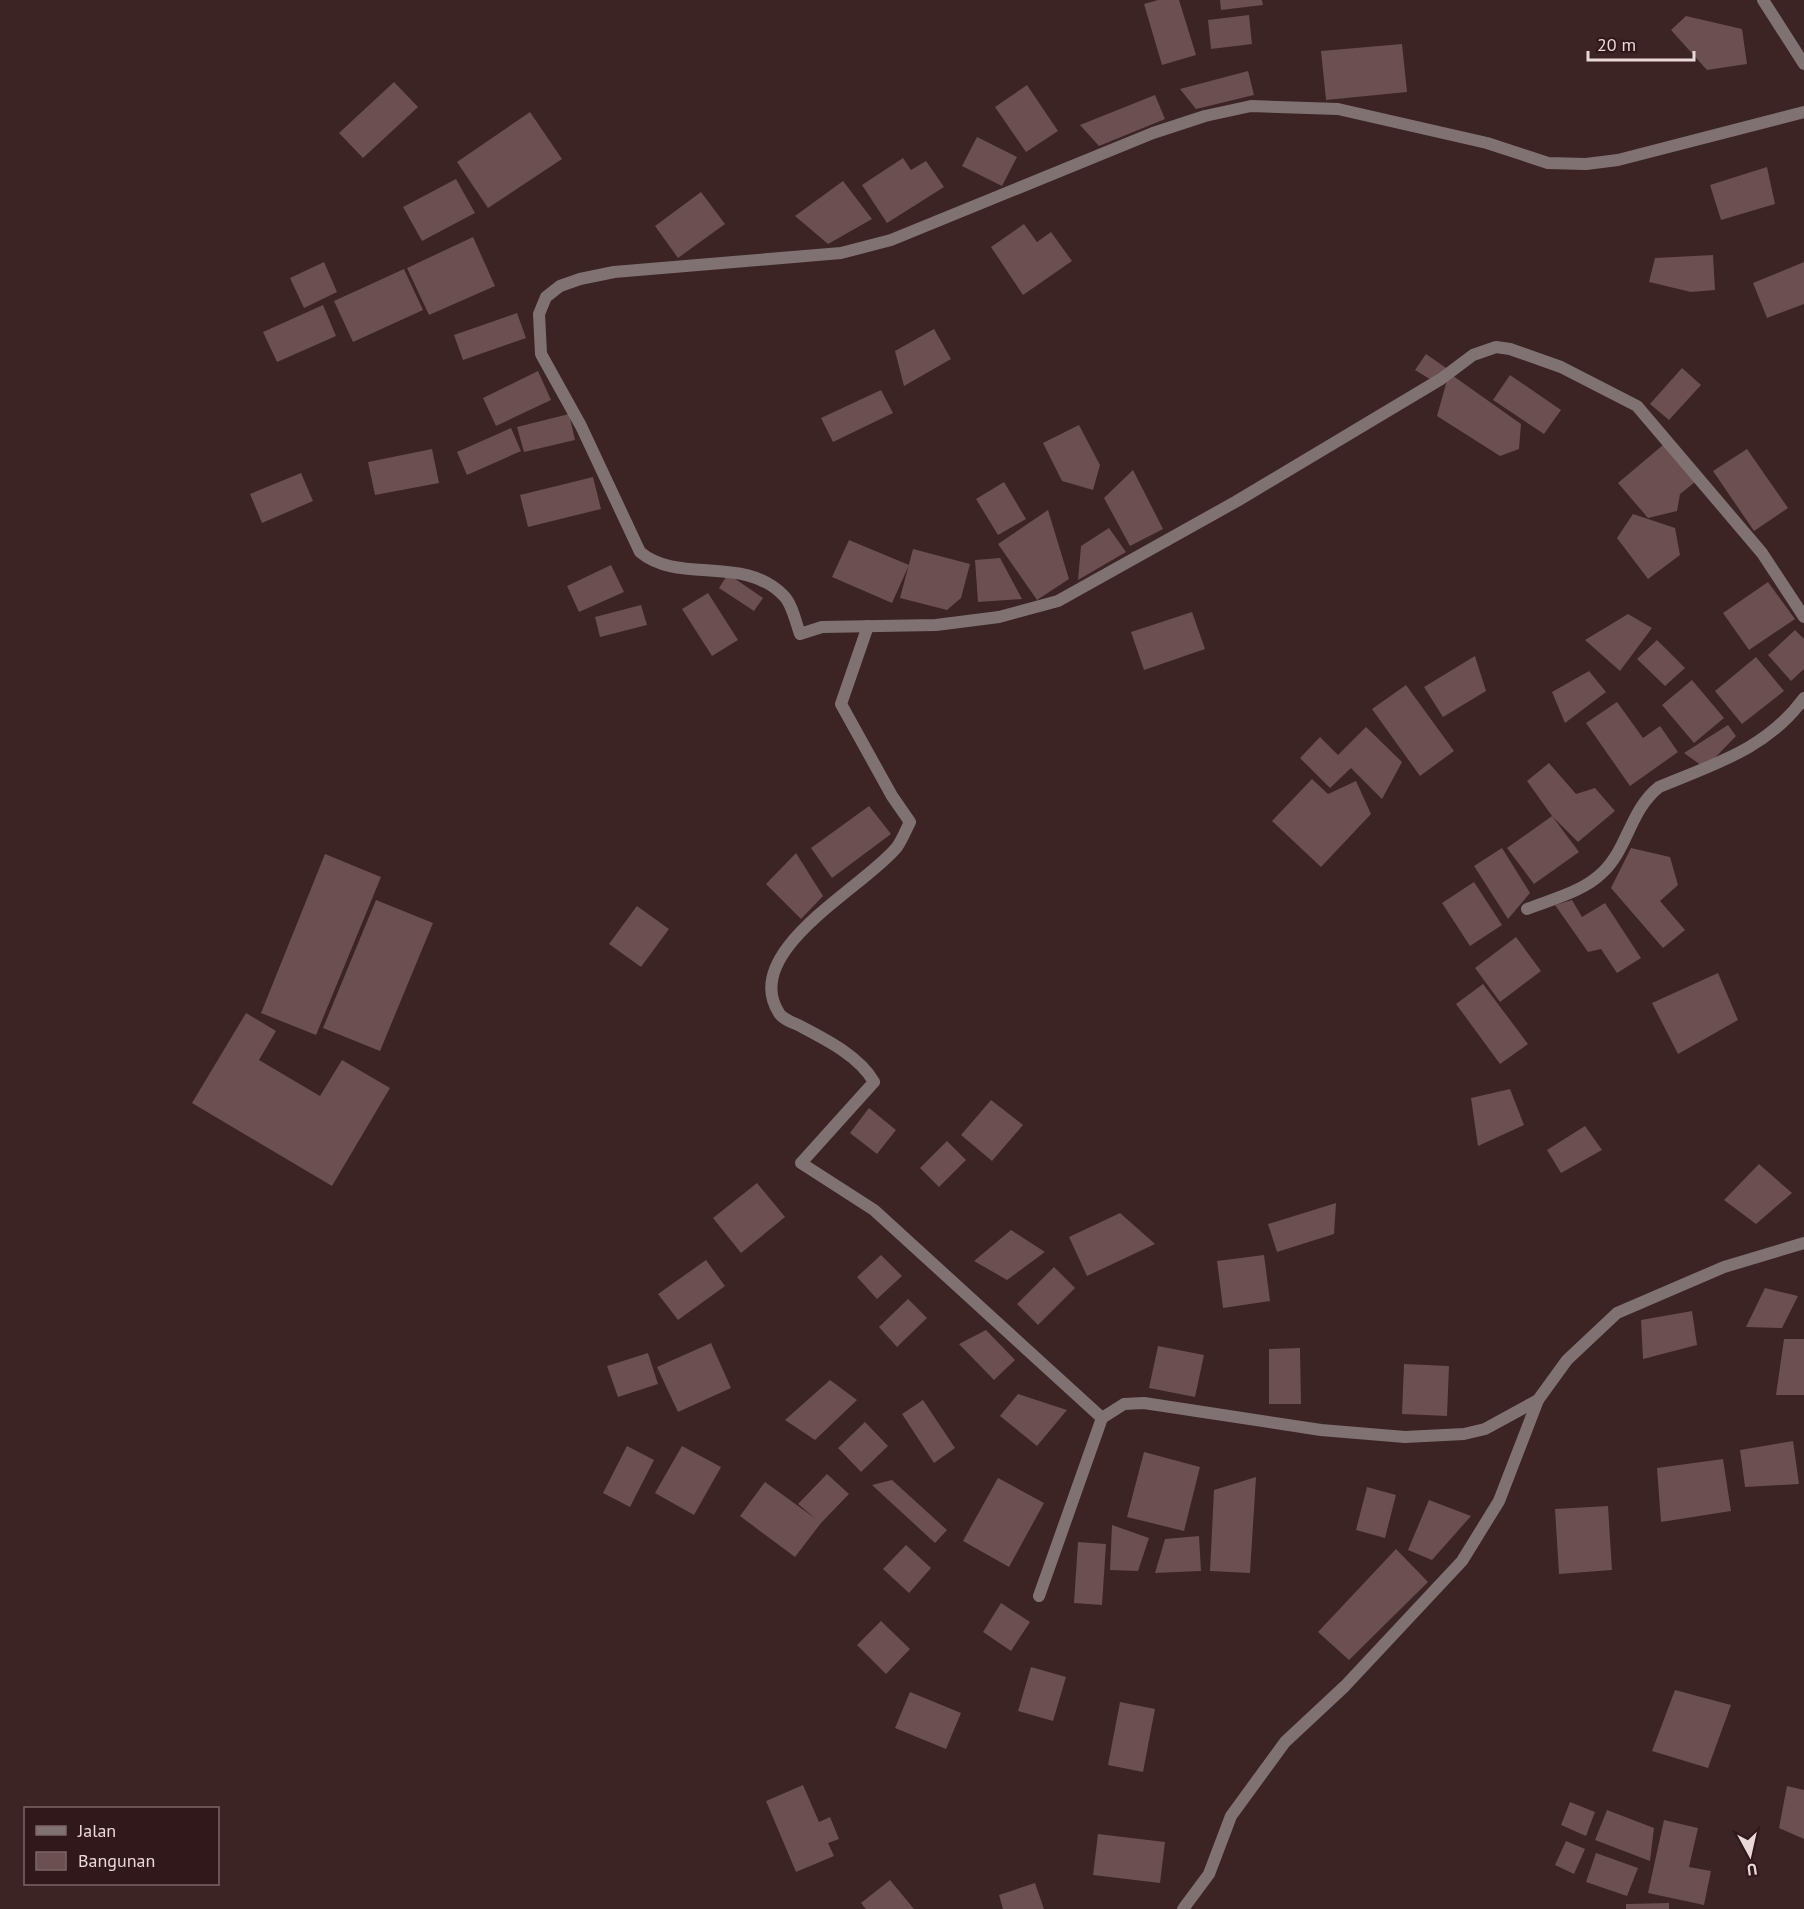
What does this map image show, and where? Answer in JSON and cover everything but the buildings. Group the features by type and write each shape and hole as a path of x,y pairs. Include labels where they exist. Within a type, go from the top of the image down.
{"street":[{"path":"1763,0 1804,64"},
{"path":"1804,112 1618,160 1548,163 1487,143 1338,109 1251,106 1205,116 1154,133 891,240 841,253 615,272 580,279 560,286 546,297 539,314 541,354 581,426 639,552 658,564 748,575 768,584 786,597 800,634 822,627 957,622 999,617 1058,601 1237,501 1441,379 1473,356 1496,347 1510,349 1561,367 1637,405 1762,553 1804,617"},
{"path":"868,626 842,704 892,796 910,822 896,847 809,925 777,960 770,994 780,1016 860,1064 867,1069 874,1082 801,1163 874,1210 1102,1418"},
{"path":"1527,909 1582,887 1603,872 1619,850 1645,798 1659,787 1760,742 1782,726 1804,698"},
{"path":"1184,1909 1209,1874 1231,1816 1279,1749 1345,1686 1462,1561 1499,1501 1538,1400 1567,1360 1617,1313 1724,1267 1804,1243"},
{"path":"1039,1596 1102,1418 1124,1404 1144,1403 1321,1430 1417,1436 1464,1434 1485,1429 1538,1400"}]}
